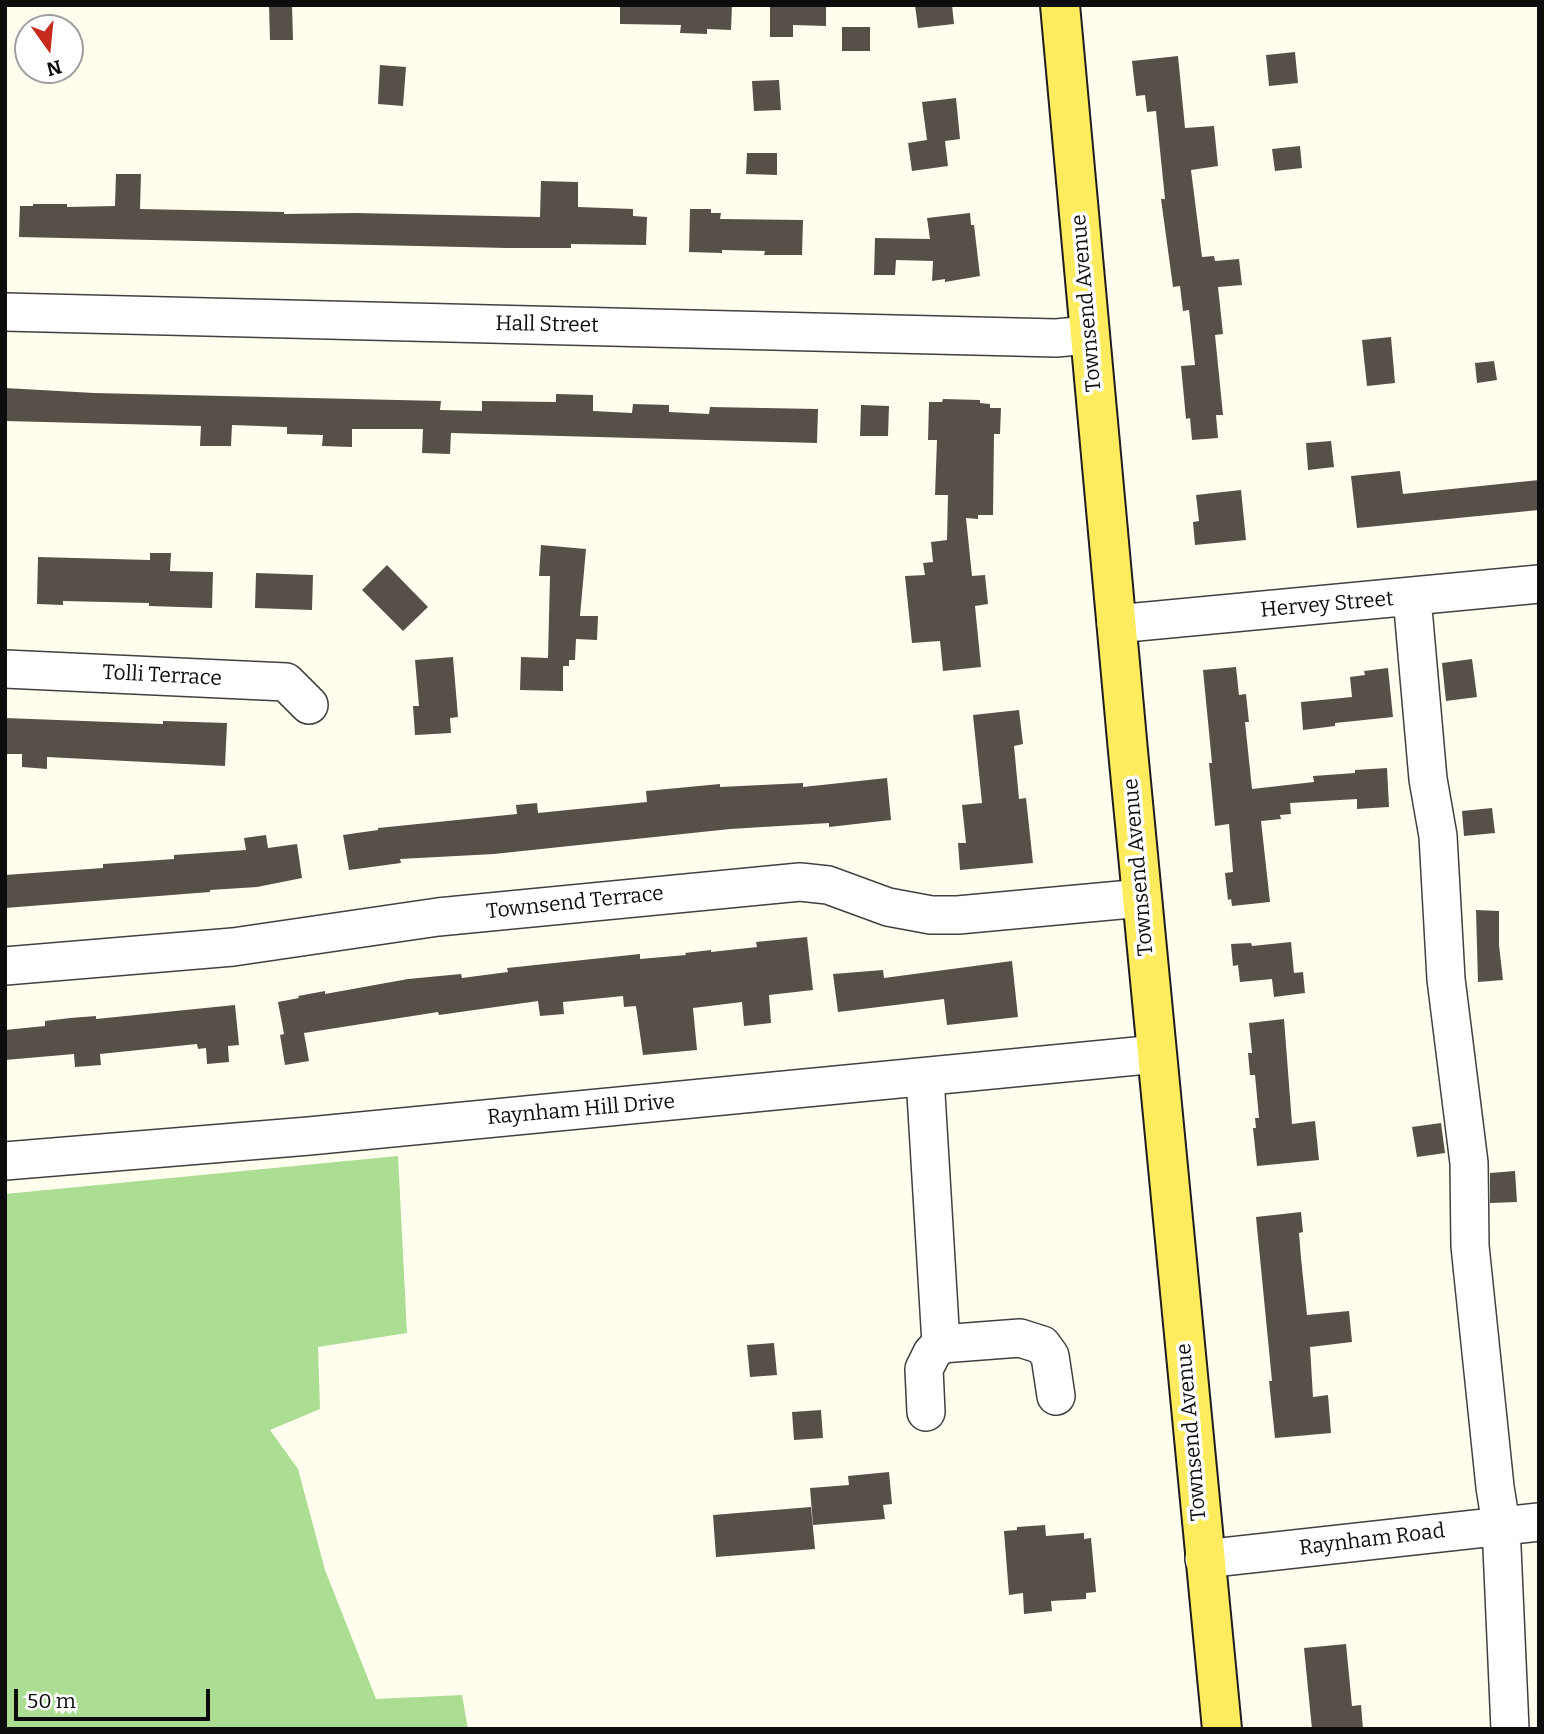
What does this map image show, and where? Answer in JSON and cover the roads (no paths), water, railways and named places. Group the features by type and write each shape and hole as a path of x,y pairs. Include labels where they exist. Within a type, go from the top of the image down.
{"main road":[{"name":"Townsend Avenue","path":"1060,5 1116,624 1222,1729"}],"street":[{"name":"Hall Street","path":"5,312 1056,338 1089,335"},
{"name":"Hervey Street","path":"1116,624 1539,584"},
{"path":"1412,597 1428,779 1438,836 1446,979 1469,1163 1470,1246 1501,1525 1510,1729"},
{"name":"Tolli Terrace","path":"5,669 286,682 309,705"},
{"name":"Townsend Terrace","path":"5,966 233,947 438,918 800,882 828,885 888,907 931,915 958,915 1142,898"},
{"name":"Raynham Hill Drive","path":"5,1161 323,1135 1157,1054"},
{"path":"925,1077 941,1344"},
{"path":"926,1412 924,1369 932,1353 941,1344 1020,1338 1042,1345 1050,1356 1056,1396"},
{"name":"Raynham Road","path":"1205,1559 1539,1522"}]}
